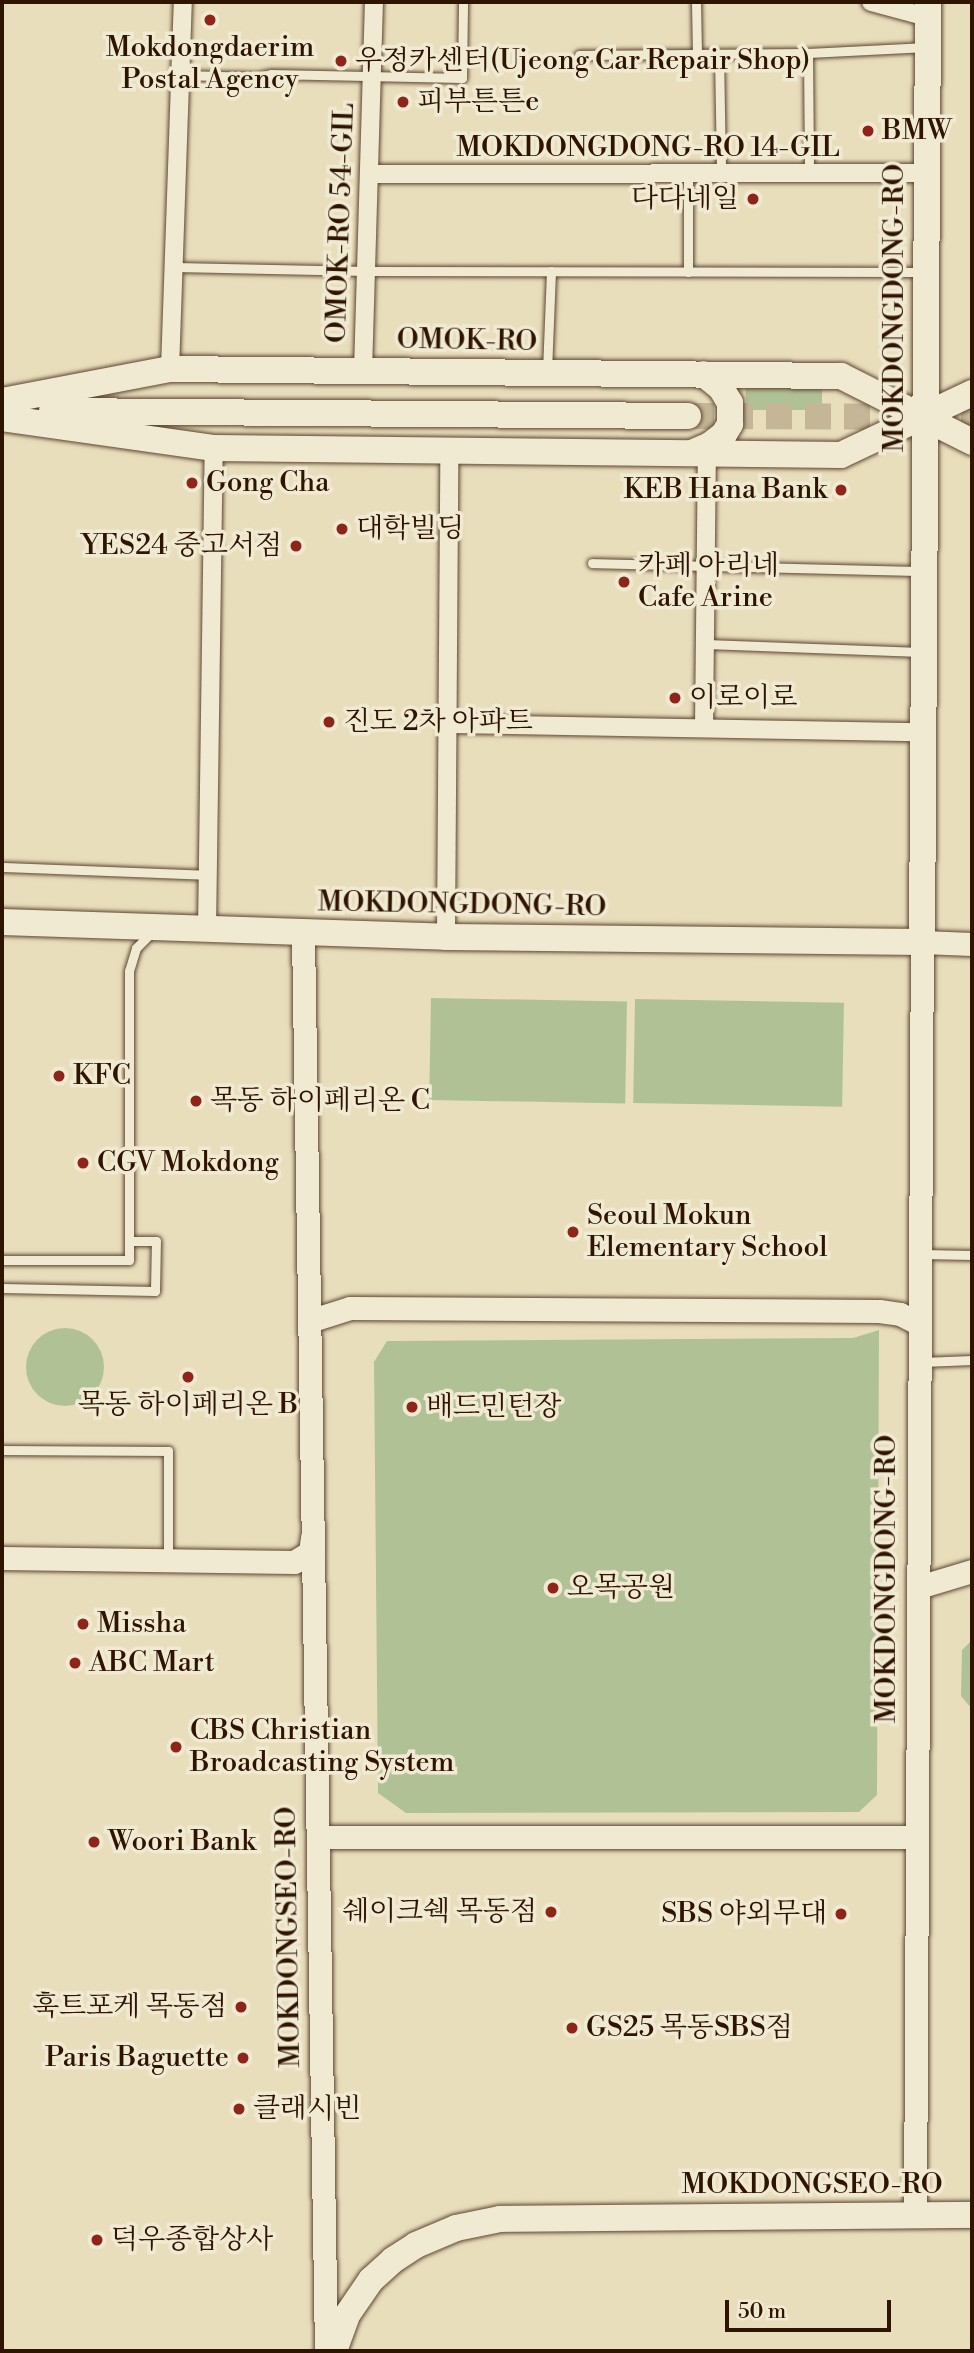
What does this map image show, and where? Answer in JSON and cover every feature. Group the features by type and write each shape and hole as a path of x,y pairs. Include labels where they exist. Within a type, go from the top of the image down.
{"main road":[{"name":"MOKDONGDONG-RO","path":"2,922 303,934 922,942 928,10"},
{"name":"OMOK-RO","path":"2,401 170,369 841,376 972,442"},
{"path":"699,454 724,434 730,424 730,403 721,388 704,374"},
{"path":"2,418 214,448 841,455 972,393"},
{"path":"2,411 688,416"},
{"name":"MOKDONGSEO-RO","path":"334,2351 347,2315 371,2280 393,2260 416,2245 456,2228 500,2219 972,2215"}],"street":[{"path":"170,369 183,2"},
{"name":"OMOK-RO 54-GIL","path":"363,371 374,2"},
{"name":"MOKDONGDONG-RO","path":"871,2 928,10"},
{"name":"MOKDONGDONG-RO 14-GIL","path":"369,174 927,173"},
{"path":"207,930 214,448"},
{"path":"446,937 449,451"},
{"path":"699,454 705,566 704,729"},
{"path":"449,724 924,732"},
{"name":"MOKDONGSEO-RO","path":"303,934 326,2351"},
{"path":"922,942 972,944"},
{"name":"MOKDONGDONG-RO","path":"915,2216 922,942"},
{"path":"309,1321 350,1308 377,1308 879,1311 900,1314 920,1324"},
{"path":"2,1558 293,1562 310,1552 313,1532"},
{"path":"919,1587 972,1571"},
{"path":"319,1837 917,1837"}],"lane":[{"name":"OMOK-RO 54-GIL","path":"180,75 462,78 463,2"},
{"path":"696,2 697,54"},
{"path":"579,55 808,52 928,47"},
{"path":"808,52 809,173"},
{"path":"719,54 721,173"},
{"path":"688,174 688,272"},
{"path":"175,267 366,271 926,272"},
{"path":"547,373 551,271"},
{"path":"593,564 925,571"},
{"path":"704,644 924,652"},
{"path":"2,867 207,875"},
{"path":"2,1260 129,1260 129,971 136,948 157,928"},
{"path":"2,1288 155,1292 156,1241 129,1241"},
{"path":"920,1254 972,1255"},
{"path":"920,1362 972,1360"},
{"path":"2,1450 169,1451 168,1561"}],"green space":[{"path":"822,380 822,410 747,410 745,386"},
{"path":"431,998 627,1001 625,1103 429,1100"},
{"path":"635,999 844,1003 842,1107 633,1103"},
{"path":"65,1328 80,1331 92,1340 101,1352 104,1367 101,1382 92,1394 80,1403 65,1406 50,1403 38,1394 29,1382 26,1367 29,1352 38,1340 50,1331"},
{"path":"879,1330 877,1795 859,1812 406,1813 378,1793 374,1362 387,1341 853,1338"},
{"path":"972,1640 972,1709 961,1696 962,1650"}],"tunnel":[{"path":"688,416 972,417"}],"place":[{"name":"Mokdongdaerim Postal Agency","path":"210,20"},
{"name":"우정카센터(Ujeong Car Repair Shop)","path":"341,61"},
{"name":"피부튼튼e","path":"403,102"},
{"name":"BMW","path":"868,131"},
{"name":"다다네일","path":"753,199"},
{"name":"Gong Cha","path":"192,483"},
{"name":"KEB Hana Bank","path":"841,490"},
{"name":"대학빌딩","path":"342,529"},
{"name":"YES24 중고서점","path":"296,546"},
{"name":"카페 아리네 Cafe Arine","path":"624,582"},
{"name":"이로이로","path":"675,698"},
{"name":"진도 2차 아파트","path":"329,722"},
{"name":"KFC","path":"59,1076"},
{"name":"목동 하이페리온 C","path":"196,1101"},
{"name":"CGV Mokdong","path":"83,1163"},
{"name":"Seoul Mokun Elementary School","path":"573,1232"},
{"name":"목동 하이페리온 B","path":"188,1377"},
{"name":"배드민턴장","path":"412,1407"},
{"name":"오목공원","path":"553,1588"},
{"name":"Missha","path":"83,1624"},
{"name":"ABC Mart","path":"75,1663"},
{"name":"CBS Christian Broadcasting System","path":"176,1747"},
{"name":"Woori Bank","path":"94,1842"},
{"name":"쉐이크쉑 목동점","path":"551,1912"},
{"name":"SBS 야외무대","path":"841,1914"},
{"name":"훅트포케 목동점","path":"241,2007"},
{"name":"GS25 목동SBS점","path":"572,2028"},
{"name":"Paris Baguette","path":"243,2058"},
{"name":"클래시빈","path":"239,2109"},
{"name":"덕우종합상사","path":"97,2240"}]}
